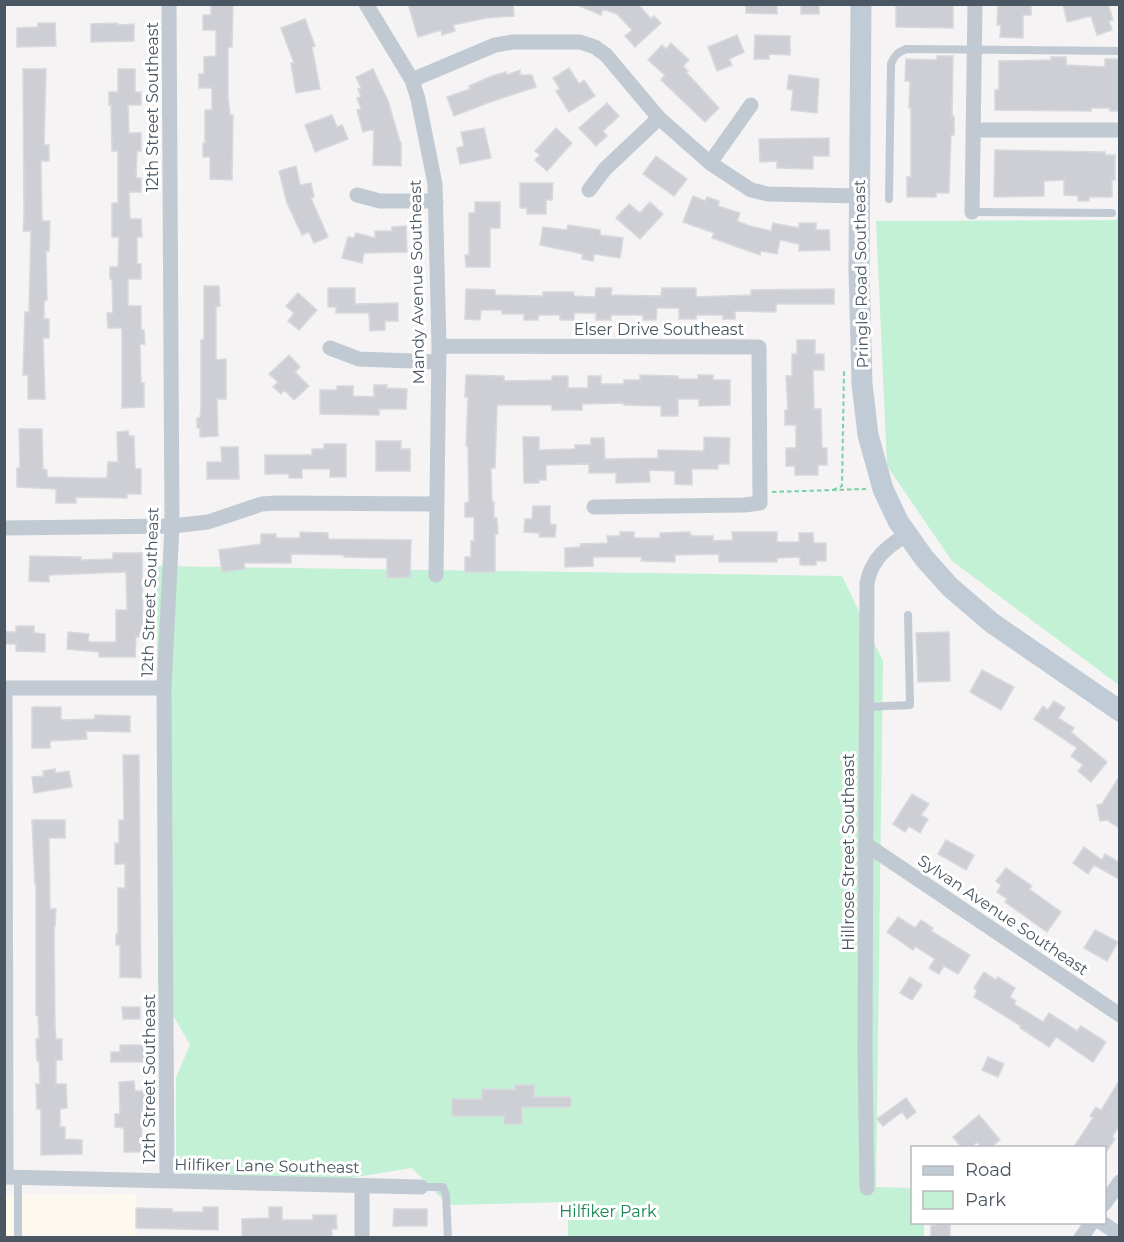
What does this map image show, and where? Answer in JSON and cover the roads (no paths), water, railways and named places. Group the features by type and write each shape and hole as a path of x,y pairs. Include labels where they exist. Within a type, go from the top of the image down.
{"main road":[{"name":"Pringle Road Southeast","path":"861,4 860,196 863,405 873,457 883,489 898,521 907,534 937,573 968,604 1119,711"}],"street":[{"name":"12th Street Southeast","path":"167,1181 164,688 172,526 169,4"},
{"name":"Mandy Avenue Southeast","path":"366,4 412,80 435,184 438,354 436,575"},
{"path":"972,212 975,4"},
{"path":"412,80 495,45 513,42 580,42 595,47 606,55 659,118 710,163 751,190 768,194 860,196"},
{"path":"710,163 751,105"},
{"path":"589,190 605,169 659,118"},
{"path":"973,130 1119,130"},
{"path":"357,195 380,201 436,201"},
{"name":"Elser Drive Southeast","path":"438,354 759,347 760,498 744,505 594,507"},
{"path":"330,348 359,359 438,354"},
{"path":"4,528 172,526 208,522 269,504 437,504"},
{"name":"Hillrose Street Southeast","path":"867,1188 865,1052 867,583 869,571 879,555 907,534"},
{"path":"9,1177 5,688 164,688"},
{"name":"Sylvan Avenue Southeast","path":"867,845 1119,1015"},
{"name":"Hilfiker Lane Southeast","path":"9,1177 421,1187"},
{"path":"1106,1201 1119,1182"},
{"path":"362,1186 362,1238"},
{"path":"1081,1238 1091,1224"},
{"path":"1104,1224 1119,1235"}],"lane":[{"path":"889,199 891,64 899,52 906,49 1119,51"},
{"path":"972,212 1112,213"},
{"path":"867,707 910,705 908,615"},
{"path":"9,1177 18,1238"},
{"path":"421,1187 443,1187 446,1195 448,1238"}],"park label":[{"name":"Hilfiker Park","path":"608,1211"}]}
